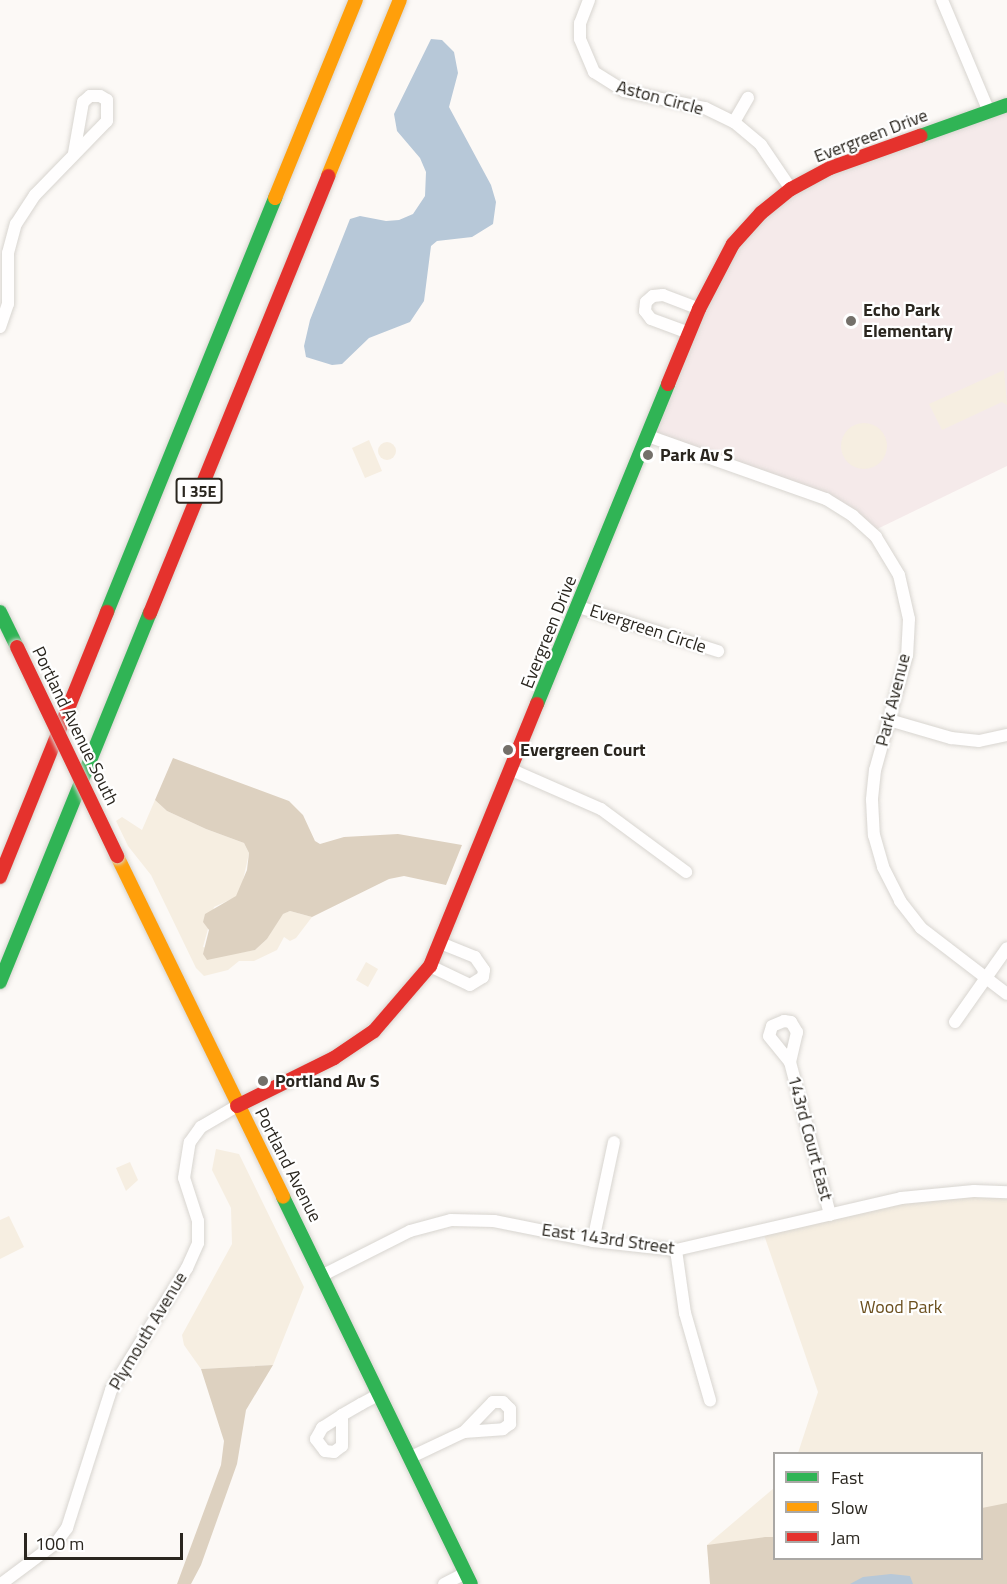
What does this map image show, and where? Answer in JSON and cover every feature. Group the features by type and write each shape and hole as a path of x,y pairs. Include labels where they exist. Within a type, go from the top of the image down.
{"main road":[{"name":"I 35E","path":"0,877 356,0"},
{"name":"I 35E","path":"0,982 400,0"},
{"name":"Evergreen Drive","path":"237,1106 334,1058 374,1031 430,966 579,607 699,309 733,244 760,213 791,189 830,168 1007,105"},
{"name":"Portland Avenue South","path":"0,612 117,856"},
{"name":"Portland Avenue","path":"117,856 237,1106 323,1275 378,1395 469,1579"}],"street":[{"name":"Aston Circle","path":"590,0 580,23 580,39 588,63 607,84 624,91 705,108 734,122 761,145 791,189"},
{"path":"942,0 989,112"},
{"path":"734,122 748,98"},
{"path":"0,327 8,304 8,253 16,224 35,195 74,153"},
{"path":"689,333 651,319 645,311 646,302 653,296 663,295 699,309"},
{"name":"Park Avenue","path":"648,436 826,499 853,516 876,537 899,575 909,619 907,655 889,720 872,800 874,835 883,867 900,901 921,928 1007,994"},
{"name":"Evergreen Circle","path":"579,607 718,651"},
{"path":"889,720 951,738 979,741 1007,735"},
{"path":"512,770 601,809 686,872"},
{"path":"430,966 470,985 483,977 484,970 475,957 440,943"},
{"path":"955,1022 1007,948"},
{"name":"143rd Court East","path":"790,1062 830,1215"},
{"name":"Plymouth Avenue","path":"1,1584 56,1543 67,1528 111,1390 186,1268 198,1243 198,1221 184,1179 190,1142 201,1127 237,1106"},
{"path":"593,1241 614,1142"},
{"name":"East 143rd Street","path":"323,1275 410,1231 451,1220 494,1221 593,1241 676,1250 901,1198 974,1191 1007,1192"},
{"path":"676,1250 685,1313 710,1400"},
{"path":"342,1415 378,1395"},
{"path":"409,1458 464,1432"},
{"path":"444,1584 469,1579"}],"shaded area":[{"name":"Echo Park Elementary","path":"1007,105 1007,466 871,532 853,516 648,436 716,272 791,189"},
{"path":"173,758 289,801 303,815 315,841 320,844 344,837 398,834 462,845 446,885 404,876 389,879 312,917 290,911 283,914 267,939 255,950 207,960 203,954 209,930 203,922 205,914 236,896 247,870 249,853 244,843 167,811 155,800"},
{"path":"273,1365 246,1410 237,1464 201,1565 191,1584 177,1584 221,1465 224,1441 201,1369"},
{"path":"1007,1503 1007,1584 710,1584 707,1545 765,1537 773,1537 773,1560 983,1560 983,1508"}],"green space":[{"path":"1004,370 1007,405 1002,402 942,430 929,404"},
{"path":"864,423 880,430 887,446 880,462 864,469 848,462 841,446 848,430"},
{"path":"369,440 382,471 365,478 352,448"},
{"path":"383,442 391,442 396,447 394,458 383,460 378,455 378,447"},
{"path":"155,800 167,811 244,843 249,853 242,885 236,897 214,907 203,947 232,954 255,950 267,939 282,914 290,911 312,917 296,938 290,941 284,937 277,950 254,961 239,961 228,970 204,976 196,968 151,875 128,846 116,821 122,817 142,830"},
{"path":"366,962 378,969 368,987 356,980"},
{"path":"216,1149 239,1154 304,1287 273,1365 201,1369 184,1345 182,1335 232,1244 231,1208 212,1170"},
{"path":"130,1162 138,1180 126,1191 116,1168"},
{"name":"Wood Park","path":"1007,1192 1007,1584 710,1584 707,1545 773,1489 773,1560 983,1560 983,1452 798,1452 818,1392 763,1232 901,1198"},
{"path":"9,1216 24,1247 0,1259 0,1220"}],"water":[{"path":"431,39 442,40 454,52 458,73 449,107 491,185 496,202 493,224 472,237 437,241 431,246 424,301 410,322 369,338 342,364 332,365 306,357 304,346 310,320 350,219 360,216 386,221 399,220 413,214 425,196 426,172 420,158 397,131 394,114"},
{"path":"891,1574 910,1576 913,1584 850,1584 863,1577"}],"traffic: fast":[{"path":"920,136 1007,105"},
{"path":"107,612 275,198"},
{"path":"537,704 668,384"},
{"path":"0,612 17,647"},
{"path":"0,982 150,613"},
{"path":"283,1197 471,1584"}],"traffic: slow":[{"path":"275,198 356,0"},
{"path":"328,176 400,0"},
{"path":"117,856 283,1197"}],"traffic: jam":[{"path":"668,384 699,309 733,244 761,213 791,189 830,168 920,136"},
{"path":"150,613 328,176"},
{"path":"0,877 107,612"},
{"path":"17,647 117,856"},
{"path":"237,1106 334,1058 374,1031 430,966 537,704"}],"place":[{"name":"Echo Park Elementary","path":"851,321"},
{"name":"Park Av S","path":"648,455"},
{"name":"Evergreen Court","path":"508,750"},
{"name":"Portland Av S","path":"263,1081"}]}
